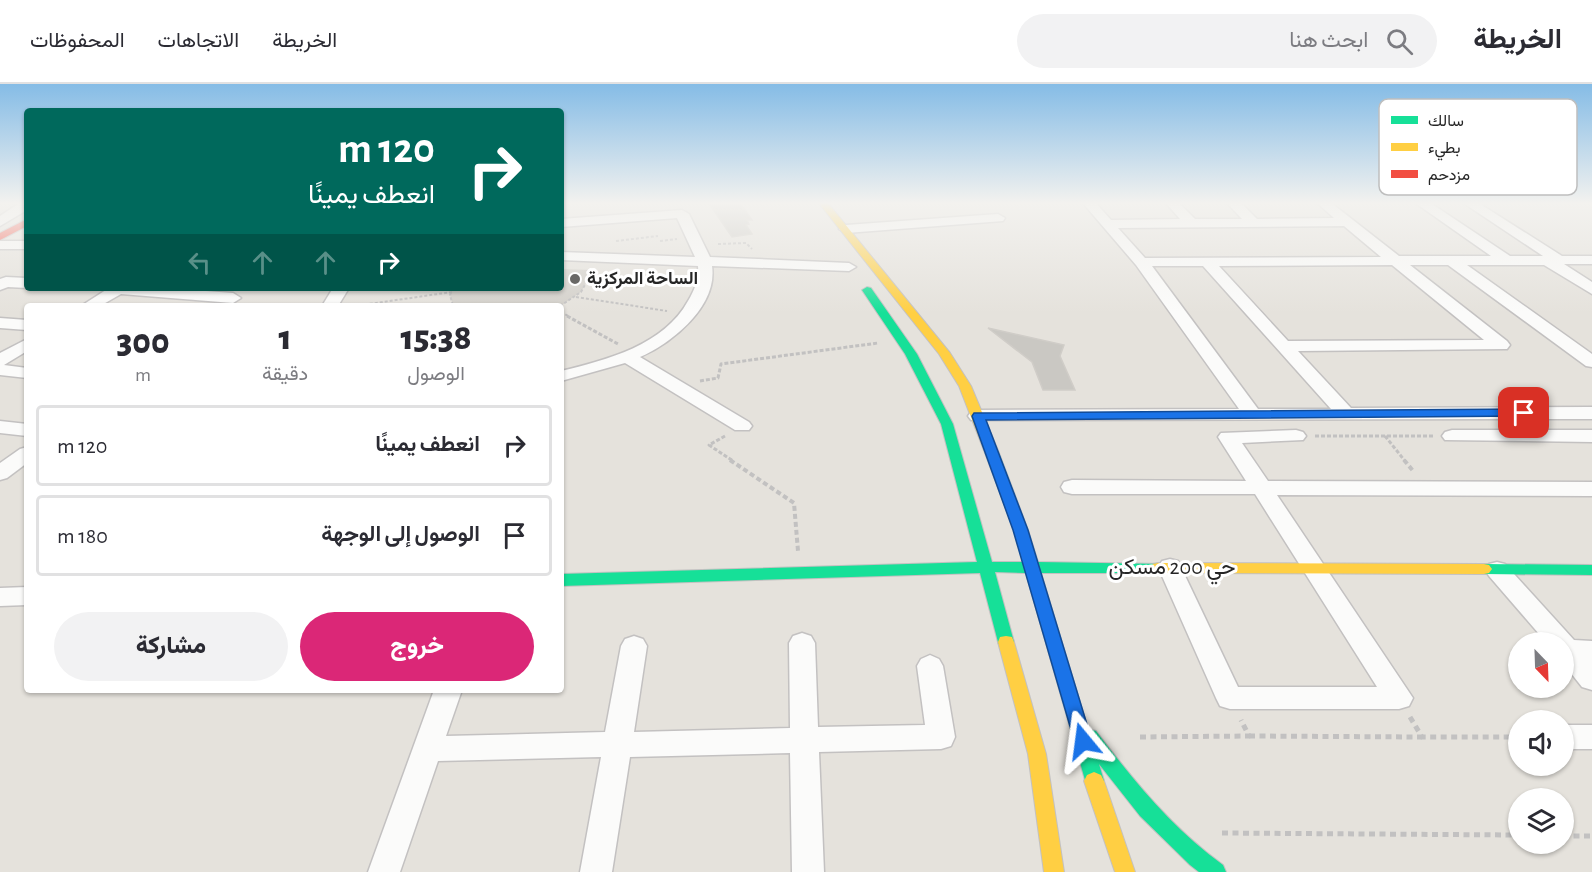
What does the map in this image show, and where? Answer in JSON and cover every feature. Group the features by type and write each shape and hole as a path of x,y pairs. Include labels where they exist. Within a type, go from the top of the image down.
{"main road":[{"path":"854,239 944,353 965,386 978,416 1021,530 1030,567 1125,872"},
{"path":"834,249 888,316 925,376 947,424 1037,754 1054,872"},
{"name":"حي 200 مسكن","path":"564,580 987,567 1592,570"},
{"path":"1078,723 1165,832 1198,861 1216,872"}],"street":[{"path":"564,375 599,368 631,355 676,328 690,315 706,276 704,262 693,239"},
{"path":"1120,239 1140,262 1253,414"},
{"path":"1284,346 1501,345 1368,239"},
{"path":"1475,239 1506,260"},
{"path":"1522,239 1592,289"},
{"path":"0,245 24,245"},
{"path":"564,256 849,267"},
{"path":"1140,262 1592,260"},
{"path":"1452,261 1592,362"},
{"path":"1207,262 1346,414"},
{"path":"0,285 6,282 24,283"},
{"path":"93,303 113,291"},
{"path":"157,291 234,297"},
{"path":"0,323 24,325"},
{"path":"0,362 24,346"},
{"path":"631,355 676,387 742,426"},
{"path":"0,370 24,373"},
{"path":"978,416 1592,413"},
{"path":"0,427 24,430"},
{"path":"1296,436 1228,437 1398,698"},
{"path":"1452,436 1592,436"},
{"path":"0,473 24,455"},
{"path":"1071,487 1592,489"},
{"path":"1170,567 1230,698 1398,698"},
{"path":"1497,570 1557,632"},
{"path":"0,597 24,596"},
{"path":"802,643 808,872"},
{"path":"596,872 634,646"},
{"path":"1574,652 1592,679"},
{"path":"428,749 941,737 930,666"},
{"path":"384,872 447,693"},
{"path":"1574,737 1592,737"}],"path":[{"path":"659,239 667,260"},
{"path":"564,304 581,292 600,258"},
{"path":"373,303 446,291"},
{"path":"576,297 690,315"},
{"path":"564,314 631,355"},
{"path":"676,387 718,378 721,364 902,340"},
{"path":"742,426 709,445 794,503 800,573"},
{"path":"1296,436 1452,436"},
{"path":"1385,436 1428,489"},
{"path":"1230,698 1249,736"},
{"path":"1398,698 1422,737"},
{"path":"1140,737 1508,737"},
{"path":"1212,832 1508,835"},
{"path":"1574,836 1592,836"}],"shaded area":[{"name":"الساحة المركزية","path":"564,269 593,270 581,292 564,303 452,303 450,295 452,291 564,291"}],"building":[{"path":"988,328 1064,345 1060,356 1075,390 1043,390 1032,362"}],"traffic: fast":[{"path":"867,290 911,354 947,424 1006,642"},
{"path":"992,453 1021,530 1094,781"},
{"path":"564,580 987,567 1158,568"},
{"path":"1484,569 1592,570"},
{"path":"1089,737 1147,810 1179,843 1216,872"}],"traffic: slow":[{"path":"852,239 944,353 965,386 992,453"},
{"path":"1158,568 1484,569"},
{"path":"1006,642 1037,754 1054,872"},
{"path":"1094,781 1125,872"}],"place":[{"name":"الساحة المركزية","path":"575,279"}],"route":[{"path":"1083,741 1021,530 978,416 1524,413"}]}
